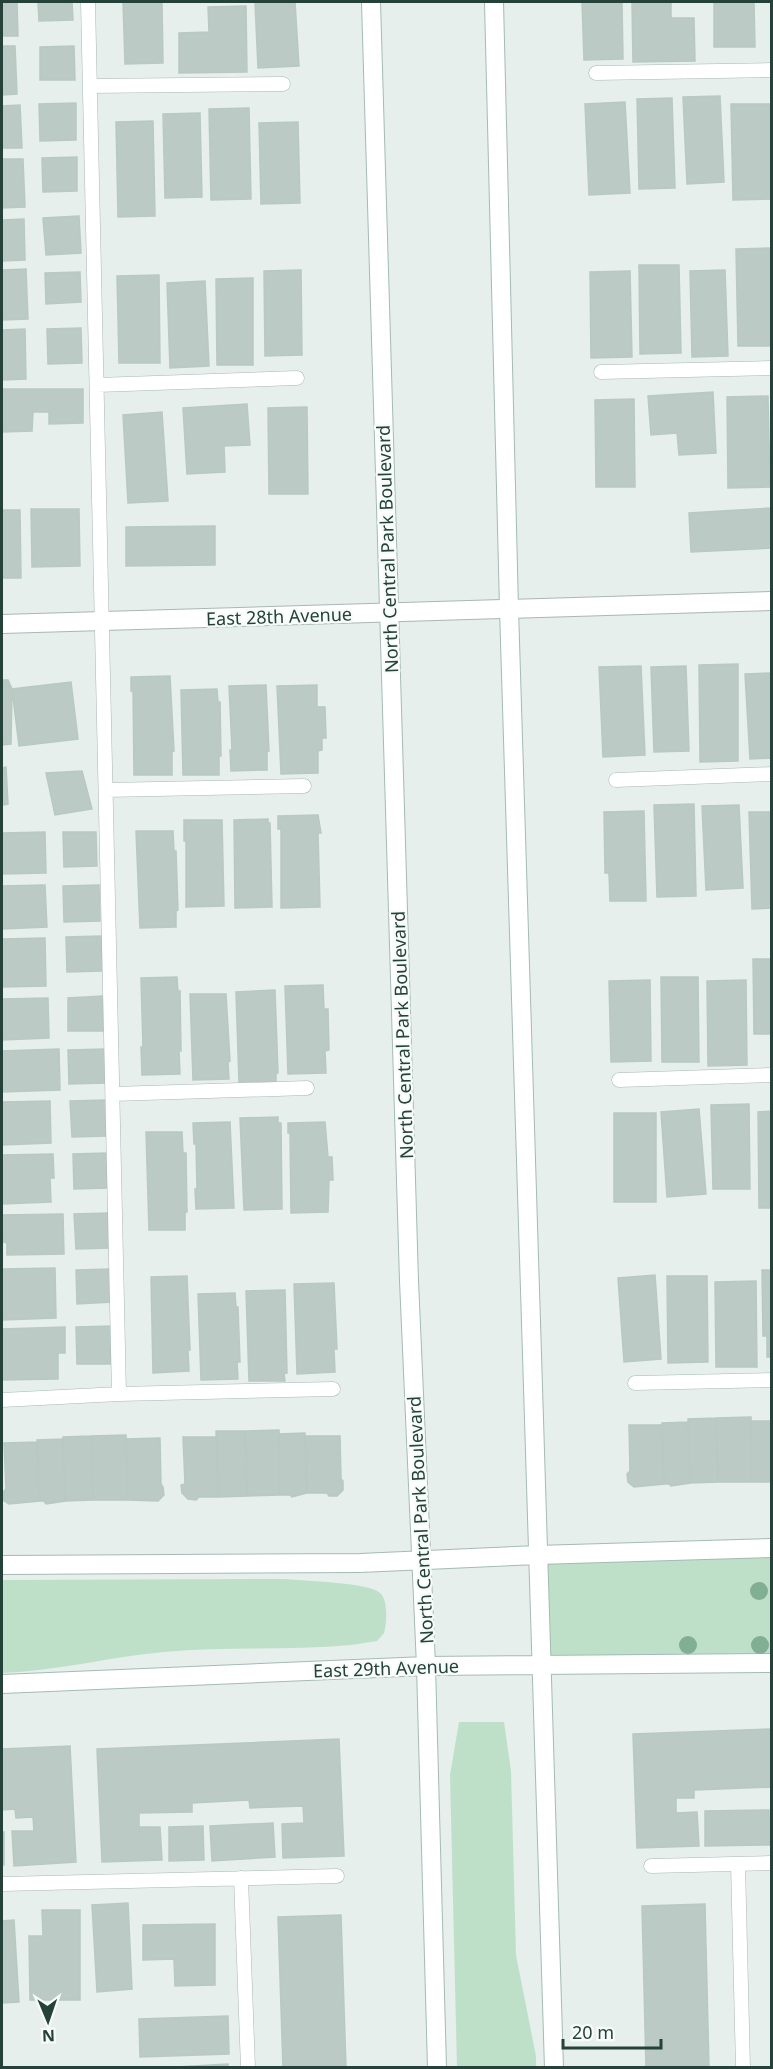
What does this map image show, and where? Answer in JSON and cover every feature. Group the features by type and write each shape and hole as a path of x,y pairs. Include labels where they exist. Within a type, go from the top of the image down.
{"main road":[{"name":"North Central Park Boulevard","path":"371,2 409,1281 426,1666 437,2067"},
{"path":"494,2 509,609 554,2067"},
{"name":"East 28th Avenue","path":"2,624 771,601"},
{"path":"2,1566 360,1563 771,1548"},
{"name":"East 29th Avenue","path":"2,1684 426,1666 771,1663"}],"lane":[{"path":"88,2 119,1394"},
{"path":"596,73 771,70"},
{"path":"90,86 283,84"},
{"path":"601,372 771,368"},
{"path":"97,384 297,378"},
{"path":"616,780 771,774"},
{"path":"106,790 304,786"},
{"path":"619,1080 771,1075"},
{"path":"113,1094 307,1088"},
{"path":"635,1383 771,1380"},
{"path":"2,1400 119,1394 333,1389"},
{"path":"651,1866 771,1863"},
{"path":"738,1864 742,2067"},
{"path":"2,1884 337,1876"},
{"path":"241,1878 248,2067"}],"green space":[{"path":"771,1548 771,1663 541,1665 537,1555"},
{"path":"284,1579 349,1584 373,1589 383,1596 386,1606 384,1633 377,1641 351,1645 164,1652 43,1670 2,1673 2,1580"},
{"path":"459,1722 504,1722 511,1771 516,1955 536,2056 536,2067 457,2067 450,1775"}],"building":[{"path":"2,2 17,2 18,36 2,36"},
{"path":"38,2 72,2 73,20 39,21"},
{"path":"123,2 162,2 163,63 125,64"},
{"path":"255,2 295,2 299,66 258,68"},
{"path":"582,2 622,2 623,59 584,60"},
{"path":"632,2 671,2 671,18 694,18 695,61 633,62"},
{"path":"714,2 754,2 755,47 714,47"},
{"path":"246,6 247,72 179,73 179,33 209,32 208,7"},
{"path":"2,46 15,46 17,94 2,95"},
{"path":"74,46 75,80 40,80 40,47"},
{"path":"720,96 724,182 687,184 683,97"},
{"path":"672,98 675,188 639,189 637,99"},
{"path":"625,102 630,193 589,195 585,104"},
{"path":"76,103 76,140 40,141 39,104"},
{"path":"731,104 770,104 772,199 733,200"},
{"path":"20,105 22,148 2,148 2,106"},
{"path":"249,108 251,199 211,200 209,109"},
{"path":"200,113 202,197 165,198 163,114"},
{"path":"153,121 155,216 118,217 116,122"},
{"path":"298,122 300,203 261,204 259,123"},
{"path":"77,157 77,191 43,192 42,158"},
{"path":"2,159 23,159 25,207 2,208"},
{"path":"79,216 81,253 46,255 43,218"},
{"path":"24,219 25,260 2,261 2,220"},
{"path":"772,248 772,346 738,346 736,249"},
{"path":"639,265 679,265 681,353 640,354"},
{"path":"26,269 28,319 2,320 2,270"},
{"path":"301,270 302,355 265,356 264,271"},
{"path":"725,270 728,356 692,357 690,271"},
{"path":"630,271 632,357 591,358 590,272"},
{"path":"80,272 81,302 46,304 45,273"},
{"path":"159,275 160,363 119,363 117,276"},
{"path":"253,278 253,365 217,365 216,279"},
{"path":"205,281 209,366 170,368 167,283"},
{"path":"81,328 82,363 48,364 47,329"},
{"path":"25,329 26,379 2,380 2,330"},
{"path":"2,389 83,389 83,423 49,424 49,412 33,412 32,431 2,432"},
{"path":"713,392 716,453 679,455 677,433 651,435 648,396"},
{"path":"768,396 770,487 728,488 727,397"},
{"path":"634,399 635,487 596,487 595,400"},
{"path":"247,404 250,445 224,446 225,472 187,474 183,408"},
{"path":"307,407 308,494 269,494 268,408"},
{"path":"162,412 168,501 128,503 123,415"},
{"path":"772,508 772,548 691,552 689,513"},
{"path":"31,509 79,509 80,566 32,567"},
{"path":"2,510 20,510 21,578 2,578"},
{"path":"215,526 215,565 126,566 126,527"},
{"path":"738,664 738,761 700,762 699,665"},
{"path":"641,666 645,755 603,757 599,667"},
{"path":"686,666 689,751 654,752 651,667"},
{"path":"772,673 772,758 750,759 745,674"},
{"path":"170,676 174,751 172,751 172,775 134,775 131,677"},
{"path":"2,680 8,680 12,689 11,744 2,745"},
{"path":"71,682 78,739 19,746 12,689"},
{"path":"266,685 269,751 267,751 267,770 231,771 229,686"},
{"path":"317,685 317,707 325,707 326,738 322,738 322,750 318,751 318,773 281,774 277,686"},
{"path":"217,689 218,702 220,702 219,775 183,775 181,690"},
{"path":"6,767 8,804 2,805 2,768"},
{"path":"82,771 92,809 55,815 46,773"},
{"path":"694,804 696,896 657,897 654,805"},
{"path":"739,805 743,888 706,890 702,806"},
{"path":"644,811 646,901 610,901 609,873 605,873 604,812"},
{"path":"749,812 772,812 772,908 752,909"},
{"path":"318,815 321,833 318,833 320,907 281,908 281,829 278,829 278,816"},
{"path":"268,819 270,823 272,907 235,908 234,820"},
{"path":"184,820 222,820 224,906 186,907"},
{"path":"136,831 173,831 178,910 176,911 176,927 140,928"},
{"path":"45,832 46,873 2,874 2,833"},
{"path":"63,832 96,832 97,866 64,867"},
{"path":"45,885 47,927 2,929 2,886"},
{"path":"99,885 100,921 64,922 63,886"},
{"path":"102,936 102,971 67,972 66,937"},
{"path":"45,938 46,986 2,987 2,939"},
{"path":"753,959 772,959 772,1034 754,1034"},
{"path":"177,977 178,992 180,991 180,1074 142,1075 141,978"},
{"path":"661,977 698,977 699,1062 662,1062"},
{"path":"650,980 651,1061 611,1062 609,981"},
{"path":"746,980 747,1065 708,1066 707,981"},
{"path":"323,985 324,1009 328,1009 329,1050 325,1051 326,1073 288,1074 285,986"},
{"path":"275,990 278,1073 276,1073 276,1081 239,1082 236,992"},
{"path":"190,994 226,994 229,1079 193,1080"},
{"path":"102,996 103,1031 68,1031 68,998"},
{"path":"48,998 49,1038 2,1040 2,999"},
{"path":"59,1049 60,1090 2,1092 2,1051"},
{"path":"105,1049 106,1083 69,1084 68,1050"},
{"path":"106,1100 107,1136 72,1137 70,1101"},
{"path":"50,1101 51,1143 2,1145 2,1102"},
{"path":"749,1104 750,1189 713,1189 711,1105"},
{"path":"699,1109 706,1194 667,1197 661,1112"},
{"path":"772,1111 772,1208 759,1208 758,1112"},
{"path":"614,1113 656,1113 656,1202 614,1202"},
{"path":"278,1117 278,1123 281,1123 282,1209 244,1210 240,1118"},
{"path":"230,1122 234,1208 196,1209 196,1144 194,1144 193,1123"},
{"path":"325,1122 328,1157 332,1157 333,1180 329,1180 328,1212 291,1213 288,1123"},
{"path":"146,1132 182,1132 183,1153 186,1153 185,1230 149,1230"},
{"path":"107,1153 108,1188 74,1189 73,1154"},
{"path":"53,1154 54,1178 50,1178 51,1202 2,1204 2,1155"},
{"path":"108,1213 109,1248 76,1249 74,1214"},
{"path":"63,1214 64,1254 7,1255 7,1243 3,1242 2,1238 2,1215"},
{"path":"55,1268 56,1318 2,1320 2,1269"},
{"path":"110,1269 112,1302 77,1304 76,1270"},
{"path":"762,1270 772,1270 772,1357 767,1357 767,1336 763,1336"},
{"path":"655,1275 661,1359 624,1362 618,1278"},
{"path":"187,1276 189,1371 153,1373 151,1277"},
{"path":"667,1276 707,1276 708,1362 668,1363"},
{"path":"756,1281 757,1367 716,1367 715,1282"},
{"path":"334,1283 337,1349 334,1349 335,1372 297,1374 294,1284"},
{"path":"285,1290 287,1373 284,1374 285,1381 249,1381 246,1291"},
{"path":"235,1293 236,1307 238,1307 240,1362 237,1362 238,1379 201,1380 198,1294"},
{"path":"113,1326 114,1364 77,1364 76,1327"},
{"path":"65,1327 65,1353 58,1353 58,1379 2,1380 2,1329"},
{"path":"751,1417 752,1482 718,1482 716,1418"},
{"path":"716,1418 718,1482 690,1483 688,1419"},
{"path":"751,1421 772,1421 772,1482 752,1482"},
{"path":"688,1422 690,1483 671,1486 664,1484 662,1423"},
{"path":"629,1425 662,1425 664,1484 634,1487 628,1482 627,1474 630,1471"},
{"path":"279,1430 280,1495 247,1496 245,1431"},
{"path":"216,1431 245,1431 247,1496 218,1497"},
{"path":"305,1433 307,1493 292,1497 280,1495 279,1434"},
{"path":"126,1435 128,1500 93,1500 91,1436"},
{"path":"91,1436 93,1500 65,1501 63,1437"},
{"path":"305,1436 340,1436 343,1490 337,1496 329,1496 327,1493 307,1493"},
{"path":"183,1437 217,1437 218,1497 199,1497 196,1500 188,1499 182,1493 181,1485 185,1484"},
{"path":"160,1438 161,1484 164,1495 158,1501 128,1500 126,1439"},
{"path":"63,1439 65,1501 46,1504 44,1501 39,1501 37,1440"},
{"path":"37,1442 39,1501 9,1504 3,1500 3,1492 6,1489 4,1443"},
{"path":"772,1729 772,1787 694,1790 694,1798 676,1798 676,1813 697,1812 699,1846 637,1848 633,1734"},
{"path":"339,1739 344,1856 283,1858 282,1824 304,1823 303,1806 250,1808 249,1800 192,1803 192,1812 139,1813 139,1827 160,1827 162,1860 102,1862 97,1749"},
{"path":"70,1746 76,1862 14,1866 12,1831 34,1831 33,1817 16,1818 15,1809 2,1810 2,1749"},
{"path":"769,1810 770,1845 705,1846 705,1811"},
{"path":"273,1823 275,1857 212,1861 210,1826"},
{"path":"203,1826 204,1860 169,1861 169,1827"},
{"path":"2,1832 4,1832 4,1865 2,1865"},
{"path":"128,1903 132,1989 97,1992 92,1905"},
{"path":"705,1904 709,2068 646,2068 642,1906"},
{"path":"42,1910 80,1910 80,2000 30,2000 29,1936 43,1936"},
{"path":"341,1915 346,2068 283,2068 278,1917"},
{"path":"14,1920 19,2002 2,2003 2,1921"},
{"path":"215,1924 215,1985 175,1986 174,1959 143,1960 143,1925"},
{"path":"228,2016 229,2054 140,2057 139,2019"},
{"path":"228,2064 228,2068 159,2068"}]}
